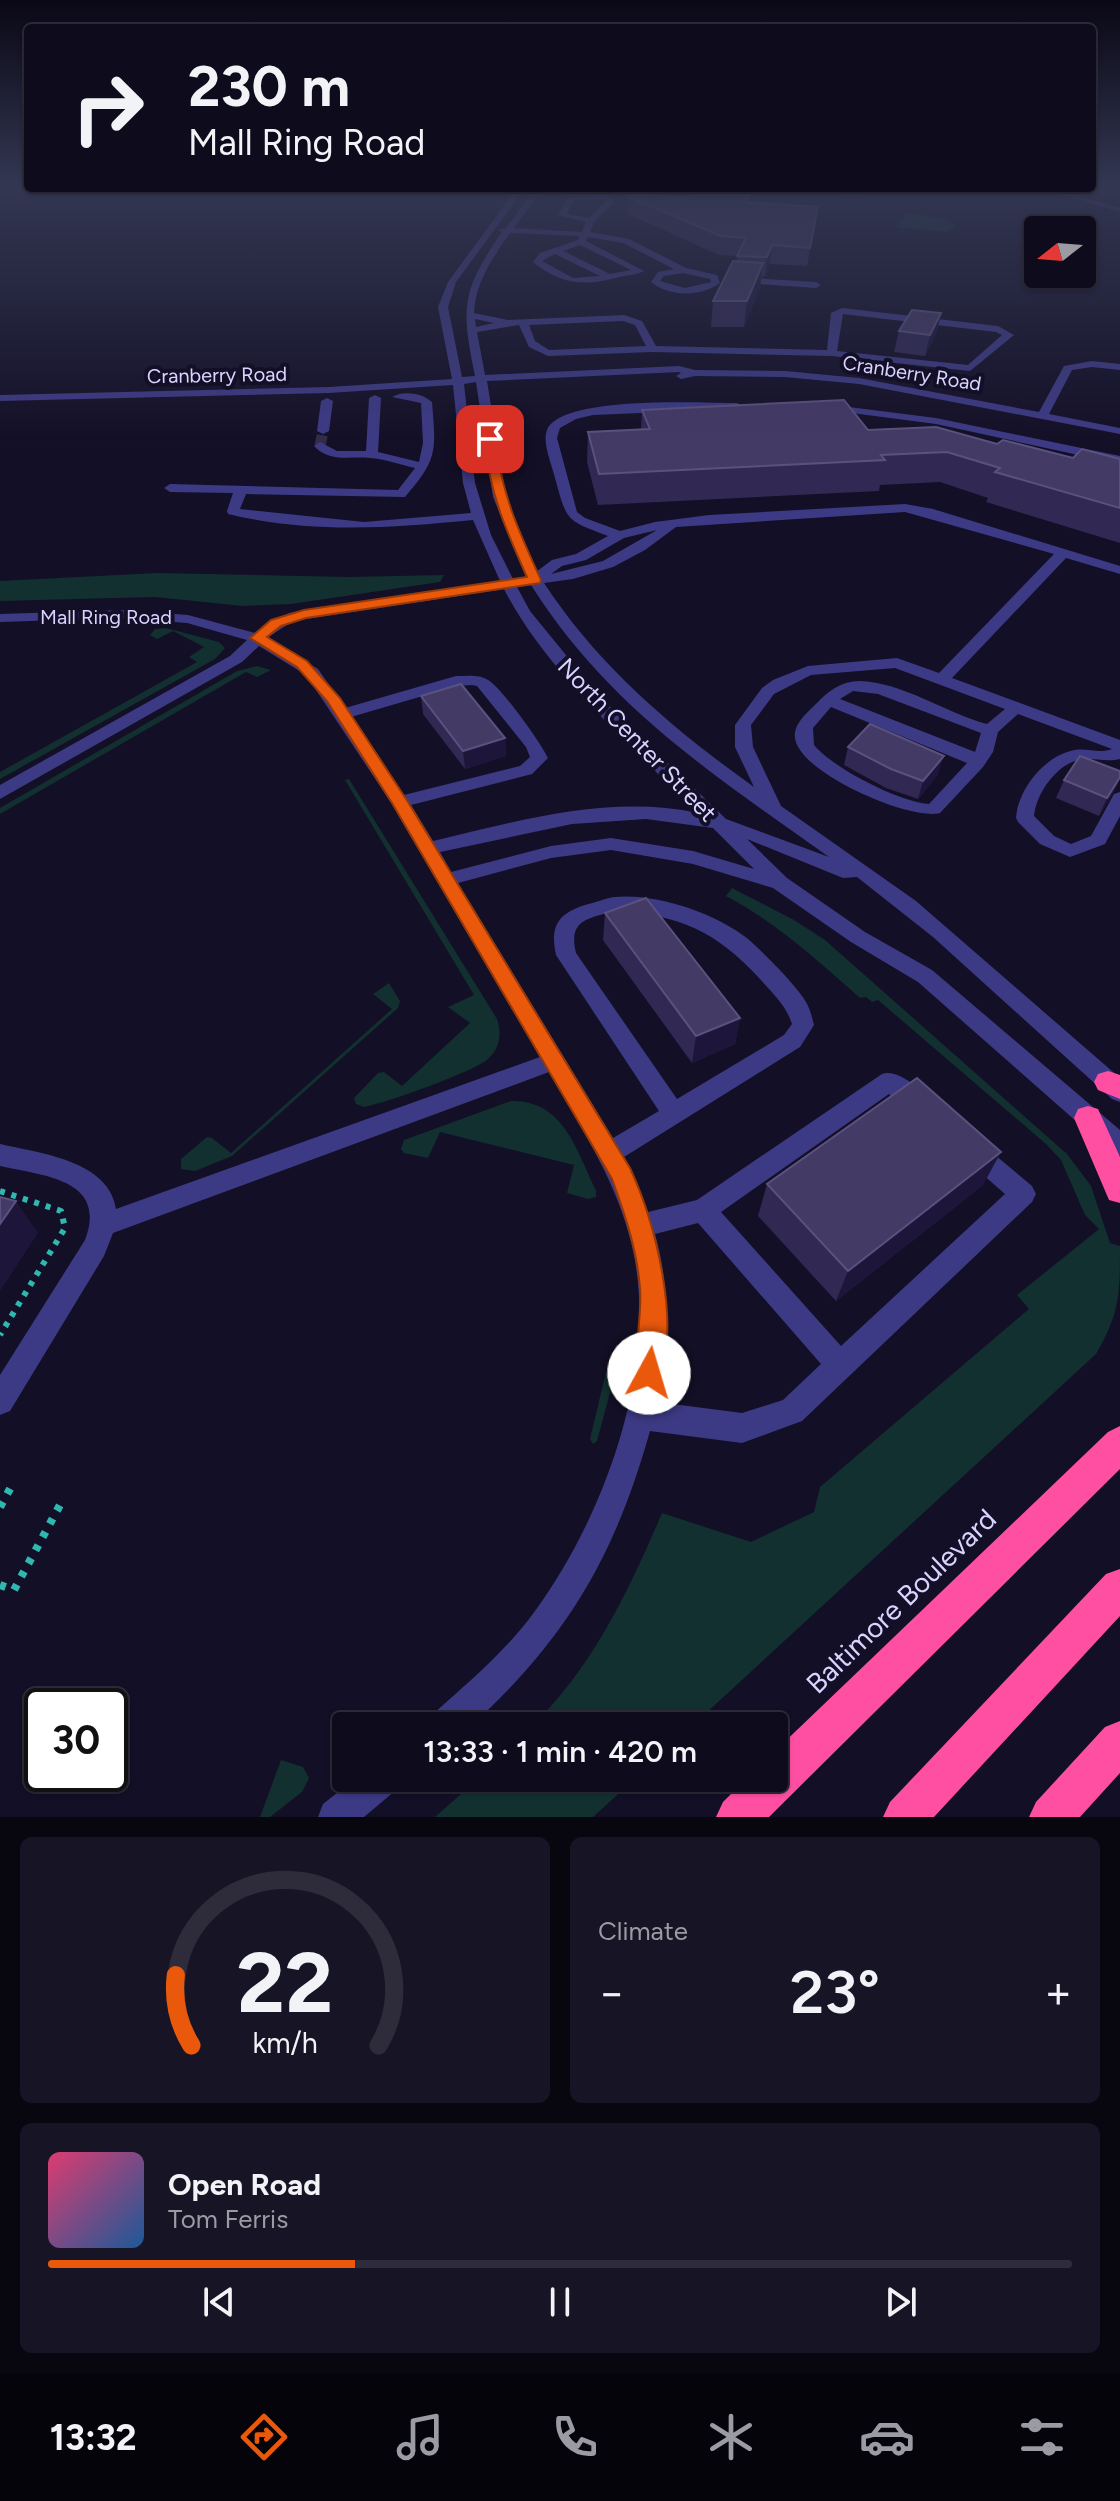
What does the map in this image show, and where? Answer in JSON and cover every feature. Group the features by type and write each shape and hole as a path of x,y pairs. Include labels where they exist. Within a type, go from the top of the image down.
{"highway":[{"path":"1088,1118 1120,1190"},
{"name":"Baltimore Boulevard","path":"738,1817 1120,1444"},
{"path":"905,1817 1120,1588"},
{"path":"1051,1817 1120,1742"}],"street":[{"name":"North Center Street","path":"459,272 443,307 458,384 469,483 478,516 523,612 573,678 780,883 858,937 925,976 1120,1145"},
{"name":"North Center Street","path":"482,272 470,298 469,315 483,382 494,474 503,509 535,580 582,645 621,689 671,736 879,884 1116,1087"},
{"path":"555,272 570,280 591,282 637,272"},
{"path":"598,272 611,278"},
{"path":"673,272 661,274 655,282 669,288 692,290 712,286 715,279"},
{"path":"697,272 707,273 715,279 816,285"},
{"path":"523,322 527,342 534,349 548,353 730,349 832,353 970,368 1009,335 998,329 915,317 842,311 836,313 832,353"},
{"path":"469,315 508,323"},
{"path":"473,330 508,323 633,319 639,323 652,349"},
{"path":"728,336 730,349"},
{"path":"785,374 788,353"},
{"path":"1043,415 1068,368 1079,364 1120,367"},
{"name":"Cranberry Road","path":"0,398 328,396 435,384 695,373 785,374 890,386 1120,431"},
{"path":"323,431 328,396 408,396 426,402 430,457 401,494 364,526"},
{"path":"372,454 375,398"},
{"path":"619,535 580,521 571,513 551,438 558,423 591,412 751,406"},
{"path":"809,406 936,421 1120,460"},
{"path":"320,446 326,452 372,454 424,467"},
{"path":"170,488 401,494"},
{"path":"241,490 233,511 242,514 364,526 478,516"},
{"path":"535,580 557,563 581,557 619,535 709,519 905,508 928,512 1120,570"},
{"path":"0,793 236,659 276,623 304,614 567,578 597,570 649,544 671,525"},
{"path":"942,679 1063,553"},
{"name":"Mall Ring Road","path":"0,618 162,615 214,623 257,638 312,672 400,802 622,1175 641,1226 652,1286 654,1319 642,1415 595,1537 548,1621 517,1658 460,1712"},
{"path":"775,812 744,747 743,725 752,709 779,683 808,671 897,663 1015,706 1118,755"},
{"path":"342,714 456,681 473,680 483,683 534,746 539,758 526,770 400,802"},
{"path":"990,730 990,744 934,809 913,808 828,767 805,744 803,732 808,721 840,690 866,686 970,726 990,730 1015,706"},
{"path":"828,700 977,761"},
{"path":"1118,755 1071,756 1053,768 1024,808 1025,818 1047,840 1070,851 1098,840 1120,798"},
{"path":"427,849 572,816 665,814 717,823 879,884"},
{"path":"445,880 551,852 611,844 693,858 780,883"},
{"path":"610,1153 674,1114 792,1041 803,1025 797,1005 740,944 706,924 641,905 614,904 581,914 567,924 562,937 566,955 674,1114"},
{"path":"104,1225 556,1060"},
{"path":"641,1226 703,1210 890,1081 1023,1194 792,1411 742,1428 642,1415"},
{"path":"0,1155 87,1181 102,1196 104,1225 95,1247 0,1401"},
{"path":"703,1210 841,1366"},
{"path":"336,1817 367,1792"}],"path":[{"path":"0,1191 53,1206 61,1211 65,1228 0,1335"},
{"path":"0,1507 11,1487"},
{"path":"0,1585 14,1590 60,1505"}],"green space":[{"path":"157,573 349,577 444,575 440,582 291,604 243,606 155,597 0,601 0,581"},
{"path":"166,628 219,642 225,648 215,659 0,779 0,772 197,662 189,657 204,647 173,631 157,639 150,635 155,629"},
{"path":"257,666 271,670 257,677 246,672 0,814 0,808 237,671"},
{"path":"349,779 497,1019 499,1030 495,1050 479,1065 391,1100 364,1107 356,1104 354,1098 378,1073 384,1072 402,1086 470,1023 448,1007 474,995 345,780"},
{"path":"732,888 825,940 1067,1154 1091,1186 1110,1243 1120,1246 1117,1303 1110,1327 1096,1354 707,1712 545,1712 573,1679 608,1626 662,1513 751,1542 814,1512 820,1487 1029,1309 1017,1295 1099,1229 1085,1215 1061,1160 1046,1144 878,1000 872,1002 866,997 860,998 779,930 726,896"},
{"path":"389,983 400,1001 398,1008 232,1156 195,1171 181,1169 181,1159 207,1137 231,1153 392,1009 373,994"},
{"path":"511,1101 529,1103 556,1118 574,1144 596,1190 596,1197 588,1199 567,1193 574,1165 440,1132 428,1158 404,1153 401,1149 404,1140"},
{"path":"610,1367 615,1374 597,1441 593,1444 590,1439 606,1372"},
{"path":"281,1760 303,1767 309,1778 302,1792 270,1817 260,1817"},
{"path":"463,1792 621,1792 593,1817 435,1817"}],"building":[{"path":"728,272 759,272 747,301 713,301"},
{"path":"912,310 941,313 930,335 899,331"},
{"path":"844,400 868,430 936,427 997,444 1003,440 1073,458 1082,449 1120,459 1120,508 995,472 1000,468 947,452 881,455 885,460 599,474 588,432 650,429 642,410"},
{"path":"461,684 505,738 463,751 421,696"},
{"path":"870,724 944,756 923,781 891,769 848,747"},
{"path":"1080,756 1120,771 1120,777 1107,798 1064,780"},
{"path":"646,898 740,1018 696,1036 605,913"},
{"path":"917,1078 1001,1152 848,1271 767,1184"},
{"path":"0,1197 16,1201 0,1224"}],"tunnel":[{"path":"320,446 323,431"}],"route":[{"path":"490,439 494,474 503,509 535,580 289,617 257,638 302,664 320,680 400,802 622,1175 648,1255 654,1319 649,1373"}]}
